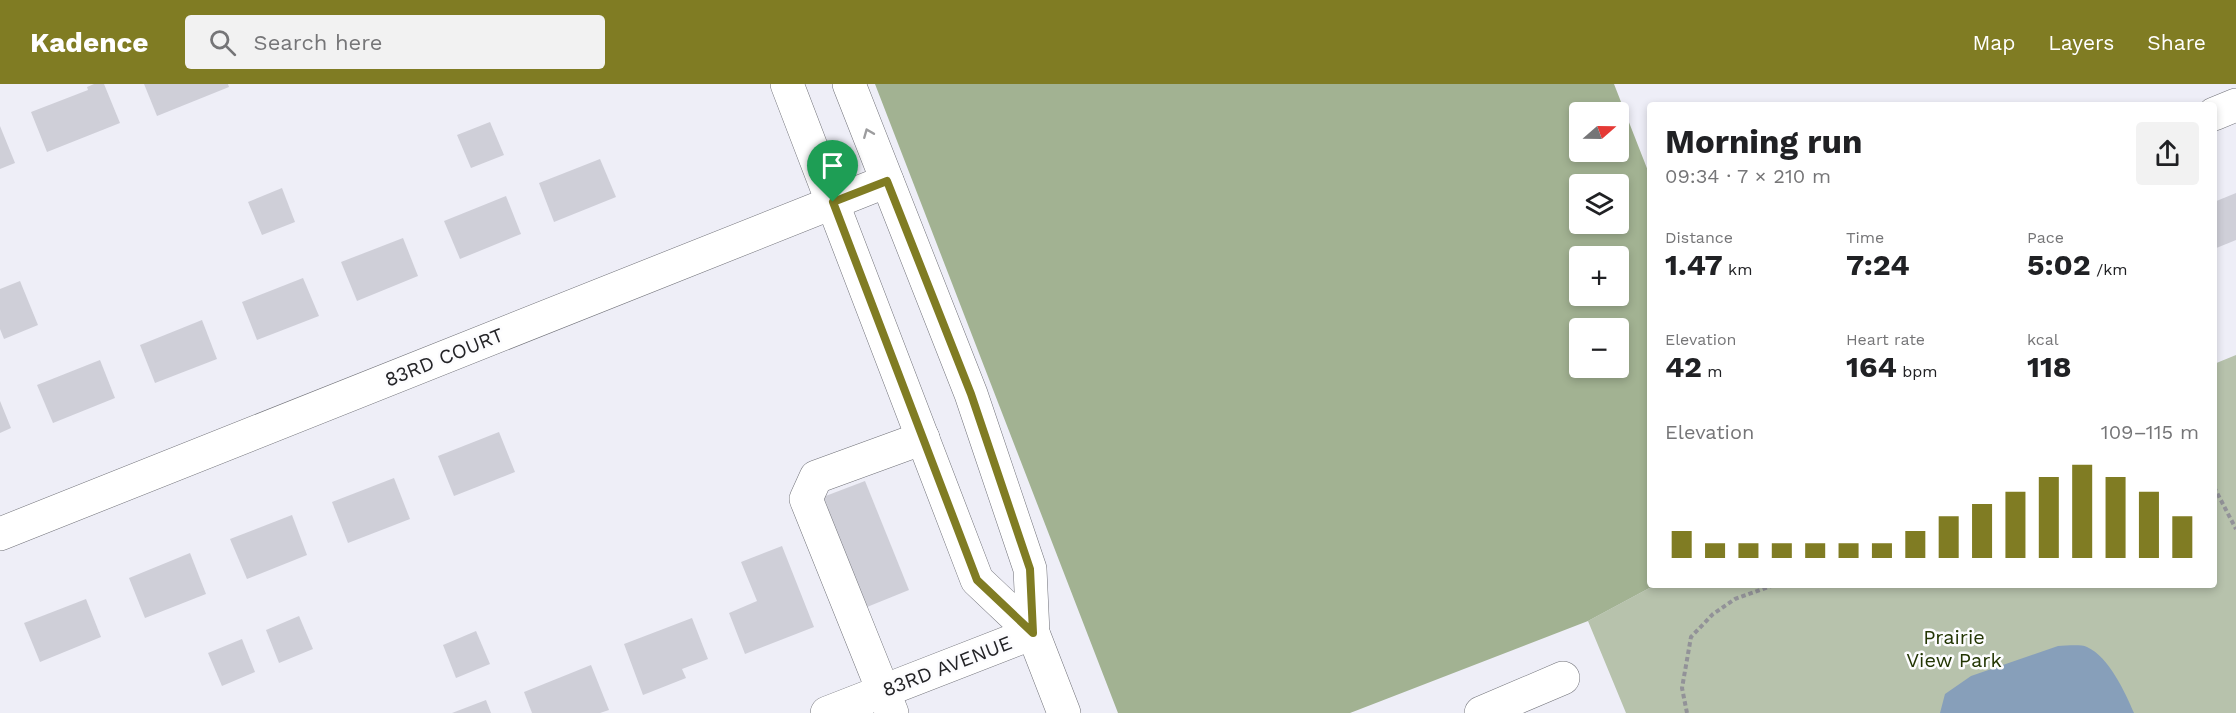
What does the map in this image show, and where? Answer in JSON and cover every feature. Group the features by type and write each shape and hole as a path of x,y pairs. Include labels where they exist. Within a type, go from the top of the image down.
{"main road":[{"path":"788,84 977,580 1033,633"},
{"path":"849,84 971,394 1030,569 1033,633 1064,713"},
{"path":"2217,113 2236,105"},
{"name":"83RD COURT","path":"0,534 887,181"},
{"path":"887,702 806,499 816,477 923,438"},
{"name":"83RD AVENUE","path":"827,713 887,702 1033,633"},
{"path":"1481,713 1563,678"}],"path":[{"path":"2217,493 2236,529"},
{"path":"1687,713 1682,688 1691,637 1713,614 1735,599 1766,588"}],"green space":[{"path":"875,84 1614,84 1621,102 1569,102 1569,162 1629,162 1629,122 1647,168 1647,588 1649,588 1588,621 1350,713 1118,713"},
{"name":"Prairie View Park","path":"2236,355 2236,713 1626,713 1588,621 1649,588 2217,588 2217,363"}],"water":[{"path":"2058,646 2084,646 2095,652 2115,676 2134,713 1940,713 1945,694 1971,676"}],"building":[{"path":"104,84 120,123 47,152 31,112 88,90 87,87"},
{"path":"144,84 228,84 229,87 157,116"},
{"path":"490,122 504,155 471,168 457,135"},
{"path":"0,126 15,163 0,169"},
{"path":"600,159 616,197 554,222 539,183"},
{"path":"282,188 295,222 262,235 248,202"},
{"path":"2236,193 2236,240 2217,248 2217,201"},
{"path":"506,196 521,234 460,259 444,221"},
{"path":"403,238 418,276 357,301 341,262"},
{"path":"303,278 319,316 257,340 242,302"},
{"path":"20,281 38,325 4,339 0,329 0,289"},
{"path":"202,320 217,359 155,383 140,345"},
{"path":"100,360 115,398 53,423 37,385"},
{"path":"0,401 11,428 0,433"},
{"path":"499,432 515,472 454,496 438,456"},
{"path":"394,478 410,519 348,543 332,502"},
{"path":"865,481 909,590 867,607 823,497"},
{"path":"292,515 307,555 247,579 230,539"},
{"path":"782,546 814,627 745,654 729,613 757,601 741,562"},
{"path":"190,553 206,594 145,618 129,578"},
{"path":"86,599 101,637 40,662 24,623"},
{"path":"299,616 313,649 279,663 266,630"},
{"path":"692,618 708,659 682,669 686,678 643,695 624,644"},
{"path":"476,631 490,664 456,678 443,645"},
{"path":"242,639 255,672 222,686 208,653"},
{"path":"591,665 609,710 600,713 532,713 524,692"},
{"path":"486,700 491,713 452,713"}],"route":[{"path":"887,181 971,394 1030,569 1033,633 977,580 833,202 887,181"}]}
